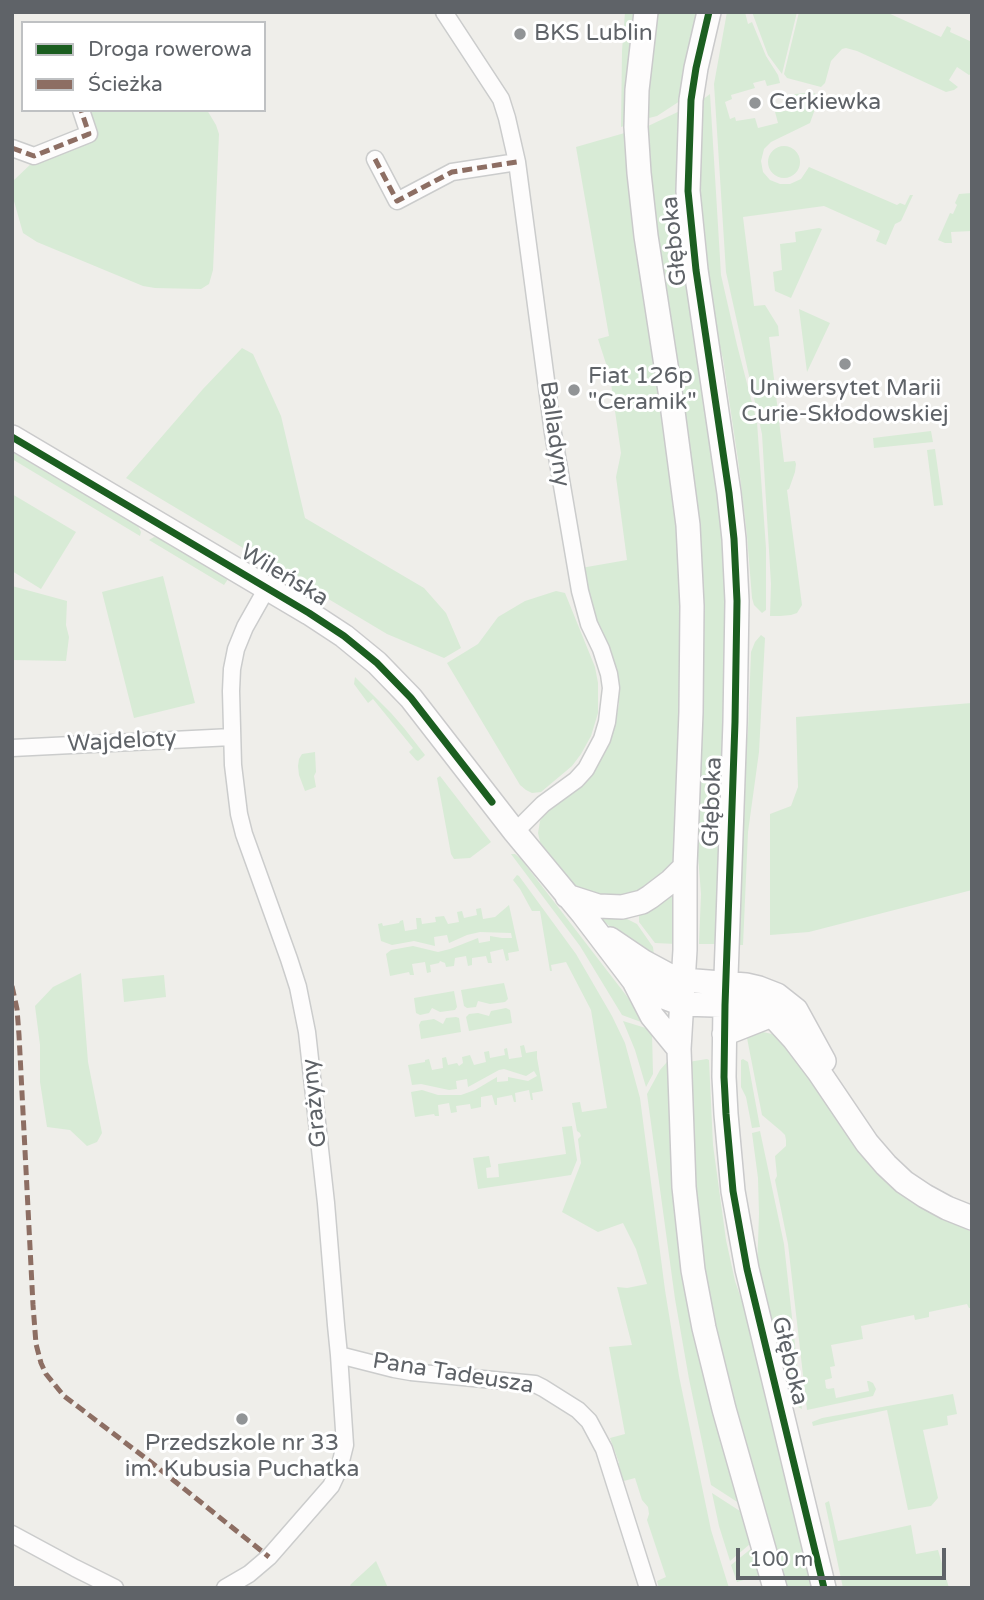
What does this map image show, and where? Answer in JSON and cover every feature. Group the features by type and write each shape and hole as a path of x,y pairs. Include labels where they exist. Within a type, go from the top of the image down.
{"street":[{"name":"Balladyny","path":"444,12 500,99 507,118 517,162 553,433 580,591 589,624 605,662 611,688 602,740 586,769 576,780 543,804 515,832"},
{"name":"Głęboka","path":"646,12 637,90 639,173 682,475 690,561 691,685 685,934 679,1049 687,1227 713,1368 775,1588"},
{"name":"Głęboka","path":"709,12 691,100 688,191 696,270 726,470 734,539 737,601 724,1034 726,1114 733,1191 742,1244 824,1588"},
{"path":"12,148 34,156 89,134 82,112"},
{"path":"375,159 397,201 452,172 517,162"},
{"name":"Wileńska","path":"12,437 344,636 387,673 411,698 515,832 583,914 634,981 652,1016 679,1049"},
{"name":"Grażyny","path":"225,1588 249,1574 269,1557 331,1486 340,1469 345,1445 340,1355 307,1032 298,987 244,834 236,794 231,680 236,649 267,588"},
{"name":"Wajdeloty","path":"12,748 232,737"},
{"path":"567,896 598,906 622,907 642,902 671,881 685,866"},
{"name":"Wileńska","path":"583,914 607,936 662,973 726,994"},
{"name":"Wileńska","path":"634,981 681,1004"},
{"path":"681,1004 726,994 746,985 769,991 783,999 796,1010 830,1074 846,1112"},
{"path":"726,994 772,1015 794,1039 867,1143 895,1175 936,1203 972,1218"},
{"path":"724,1034 772,1015"},
{"name":"Pana Tadeusza","path":"340,1355 411,1372 535,1384 578,1410 589,1421 604,1449 648,1588"},
{"path":"12,1534 115,1588"}],"green space":[{"path":"625,12 636,12 630,51 627,125 621,127 622,51"},
{"path":"655,12 700,12 683,99 657,116 645,119"},
{"path":"727,12 745,12 748,24 752,22 780,83 767,86 765,80 753,83 755,88 731,95 732,99 725,102 730,119 735,117 736,121 755,118 758,128 778,123 774,108 787,111 785,102 788,95 812,92 819,98 810,123 771,142 764,149 761,161 763,172 770,180 790,184 801,179 809,167 897,205 905,205 910,195 913,195 886,245 876,241 880,231 824,206 743,217 754,306 765,305 778,326 779,336 769,337 784,462 795,461 796,464 787,490 802,605 797,613 791,615 770,616 771,584 762,434 726,272 714,84"},
{"path":"752,12 797,12 782,74 768,55"},
{"path":"799,12 886,12 941,37 947,26 951,28 950,32 972,42 972,73 969,75 957,67 949,80 958,87 946,92 846,48 831,61 825,83 821,87 787,78 784,74"},
{"path":"710,94 721,275 757,422 766,548 766,610 762,613 754,605 752,598 738,460 723,359 714,325 698,198 702,100"},
{"path":"682,110 727,585 719,944 699,944 701,894 697,842 701,607 655,244 646,127"},
{"path":"86,112 208,112 219,134 213,270 209,284 201,289 143,286 37,242 23,233 12,194 12,182 35,160 94,138"},
{"path":"628,132 675,488 684,618 677,851 665,876 636,896 630,892 623,895 624,899 614,900 581,891 573,885 541,846 538,833 540,821 547,811 602,755 613,732 619,704 618,675 589,601 581,568 627,560 616,477 621,453 610,376 598,339 609,336 576,147"},
{"path":"784,146 795,151 800,162 795,173 784,178 773,173 768,162 773,151"},
{"path":"972,193 972,231 951,232 952,243 938,240 950,213 953,214 959,194"},
{"path":"822,229 791,298 775,291 773,272 782,270 780,244 796,242 795,232"},
{"path":"799,309 830,323 807,372"},
{"path":"242,348 253,354 281,416 305,518 424,588 446,613 461,648 444,658 387,634 126,478"},
{"path":"931,431 933,442 874,448 873,438"},
{"path":"935,449 943,505 934,506 927,450"},
{"path":"12,452 138,526 140,536 12,459"},
{"path":"12,494 76,532 41,589 12,571"},
{"path":"154,537 228,579 224,585 149,540"},
{"path":"163,576 195,703 134,718 102,592"},
{"path":"12,586 67,601 66,625 69,637 66,661 12,660"},
{"path":"556,591 565,593 595,667 598,713 591,736 572,766 541,792 532,793 520,785 447,663 478,644 498,617 525,601"},
{"path":"761,635 765,638 759,752 748,832 743,945 736,945 741,784 748,731 751,652"},
{"path":"355,677 404,728 425,755 422,758 418,761 409,752 413,748 373,699 368,703 354,684"},
{"path":"972,703 972,890 809,932 770,935 770,814 791,806 798,787 796,717"},
{"path":"315,752 316,787 305,791 299,775 299,759 302,754"},
{"path":"440,776 491,842 470,858 454,859 451,854 437,778"},
{"path":"511,854 521,859 649,1025 622,1015 580,946"},
{"path":"517,875 576,954 625,1043 640,1098 679,1376 711,1530 729,1588 659,1588 657,1581 666,1577 647,1520 648,1507 642,1500 635,1478 620,1482 615,1465 619,1463 610,1438 625,1434 609,1347 632,1345 617,1287 647,1284 636,1249 623,1223 598,1232 562,1212 581,1163 578,1139 581,1136 577,1131 572,1103 580,1102 582,1112 607,1108 591,1010 566,962 551,965 550,971 540,911 532,911 513,880"},
{"path":"673,893 676,895 676,944 655,943 639,922 639,912"},
{"path":"509,905 519,951 508,953 509,960 506,961 503,949 490,952 492,963 488,963 486,956 472,958 472,965 468,966 466,956 455,958 454,966 446,967 445,963 440,961 430,965 431,972 427,973 425,962 412,964 414,975 409,972 390,976 386,954 391,950 413,946 438,952 478,938 479,943 490,941 490,936 512,938 511,933 480,932 449,943 447,935 434,937 435,946 414,941 392,945 381,941 378,924 382,923 383,926 403,920 405,931 417,929 416,918 421,918 422,924 436,922 435,917 444,916 448,924 459,922 457,912 462,911 464,918 477,915 476,909 481,908 483,919 495,917"},
{"path":"625,916 637,924 653,947 655,963 602,920 602,917"},
{"path":"81,973 88,1062 102,1133 97,1142 87,1146 70,1130 47,1127 40,1082 40,1045 35,1006 53,987"},
{"path":"164,975 166,997 124,1002 122,979"},
{"path":"504,983 508,999 505,1002 490,1004 478,1001 476,1007 464,1006 461,990"},
{"path":"454,991 457,1007 455,1010 440,1012 432,1008 429,1013 416,1013 414,998"},
{"path":"506,1008 510,1010 512,1023 469,1031 466,1017 469,1014 489,1016 491,1011"},
{"path":"446,1018 459,1018 461,1032 421,1039 421,1021 434,1019 443,1024"},
{"path":"623,1021 649,1029 652,1033 653,1074 646,1087 635,1050"},
{"path":"763,1032 782,1041 817,1085 851,1141 890,1185 931,1213 972,1232 972,1308 967,1304 929,1312 929,1317 915,1320 914,1315 861,1326 863,1339 831,1345 835,1366 830,1367 832,1378 825,1380 826,1388 834,1388 836,1398 869,1391 869,1381 876,1389 873,1396 807,1410 788,1244 775,1180 775,1156 786,1146 786,1140 785,1135 762,1115 747,1038 754,1033"},
{"path":"524,1045 526,1053 537,1051 543,1091 532,1093 533,1100 529,1090 515,1093 516,1102 512,1095 497,1098 495,1105 492,1095 481,1097 481,1107 471,1109 470,1104 456,1106 457,1112 451,1113 449,1103 438,1105 439,1116 434,1114 415,1117 411,1092 422,1090 438,1095 461,1095 497,1077 497,1082 508,1081 508,1077 528,1081 537,1076 534,1071 526,1076 504,1069 468,1087 467,1079 456,1081 457,1089 449,1090 421,1084 412,1085 408,1065 429,1059 432,1070 443,1068 442,1058 446,1057 448,1065 457,1063 459,1066 463,1063 462,1057 470,1055 474,1065 486,1062 484,1052 489,1051 490,1058 505,1055 504,1049 507,1048 509,1059 522,1057 520,1046"},
{"path":"707,1059 713,1145 726,1240 735,1281 755,1339 816,1588 784,1588 721,1365 698,1253 688,1062"},
{"path":"743,1059 748,1062 760,1127 752,1128 746,1097 741,1087"},
{"path":"667,1062 670,1062 742,1505 711,1485 675,1299 647,1094"},
{"path":"572,1126 577,1160 571,1175 478,1189 473,1158 489,1156 491,1167 486,1168 487,1178 499,1177 498,1164 566,1154 562,1127"},
{"path":"760,1131 784,1244 802,1409 789,1401 757,1271 758,1178 752,1133"},
{"path":"953,1394 957,1414 947,1416 948,1425 923,1430 938,1498 931,1506 908,1510 887,1410 813,1426 812,1422 822,1418"},
{"path":"712,1493 743,1513 750,1544 730,1561 719,1526"},
{"path":"829,1501 838,1541 911,1525 916,1554 938,1550 949,1588 843,1588 825,1503"},
{"path":"752,1548 760,1575 737,1582 731,1565"},
{"path":"376,1561 388,1588 352,1588 350,1585"}],"marked path":[{"path":"12,148 34,156 89,134 82,112"},
{"path":"375,159 397,201 452,172 517,162"},
{"path":"12,986 19,1035 33,1305 36,1344 41,1363 46,1374 64,1396 269,1557"}],"cycle path":[{"path":"709,12 691,100 688,191 696,270 729,493 737,601 725,1005 726,1114 733,1191 747,1269 824,1588"},
{"path":"12,437 344,636 377,663 411,698 492,802"}],"place":[{"name":"BKS Lublin","path":"520,34"},
{"name":"Cerkiewka","path":"755,103"},
{"name":"Uniwersytet Marii Curie-Skłodowskiej","path":"845,364"},
{"name":"Fiat 126p \"Ceramik\"","path":"574,390"},
{"name":"Przedszkole nr 33 im. Kubusia Puchatka","path":"242,1419"}]}
